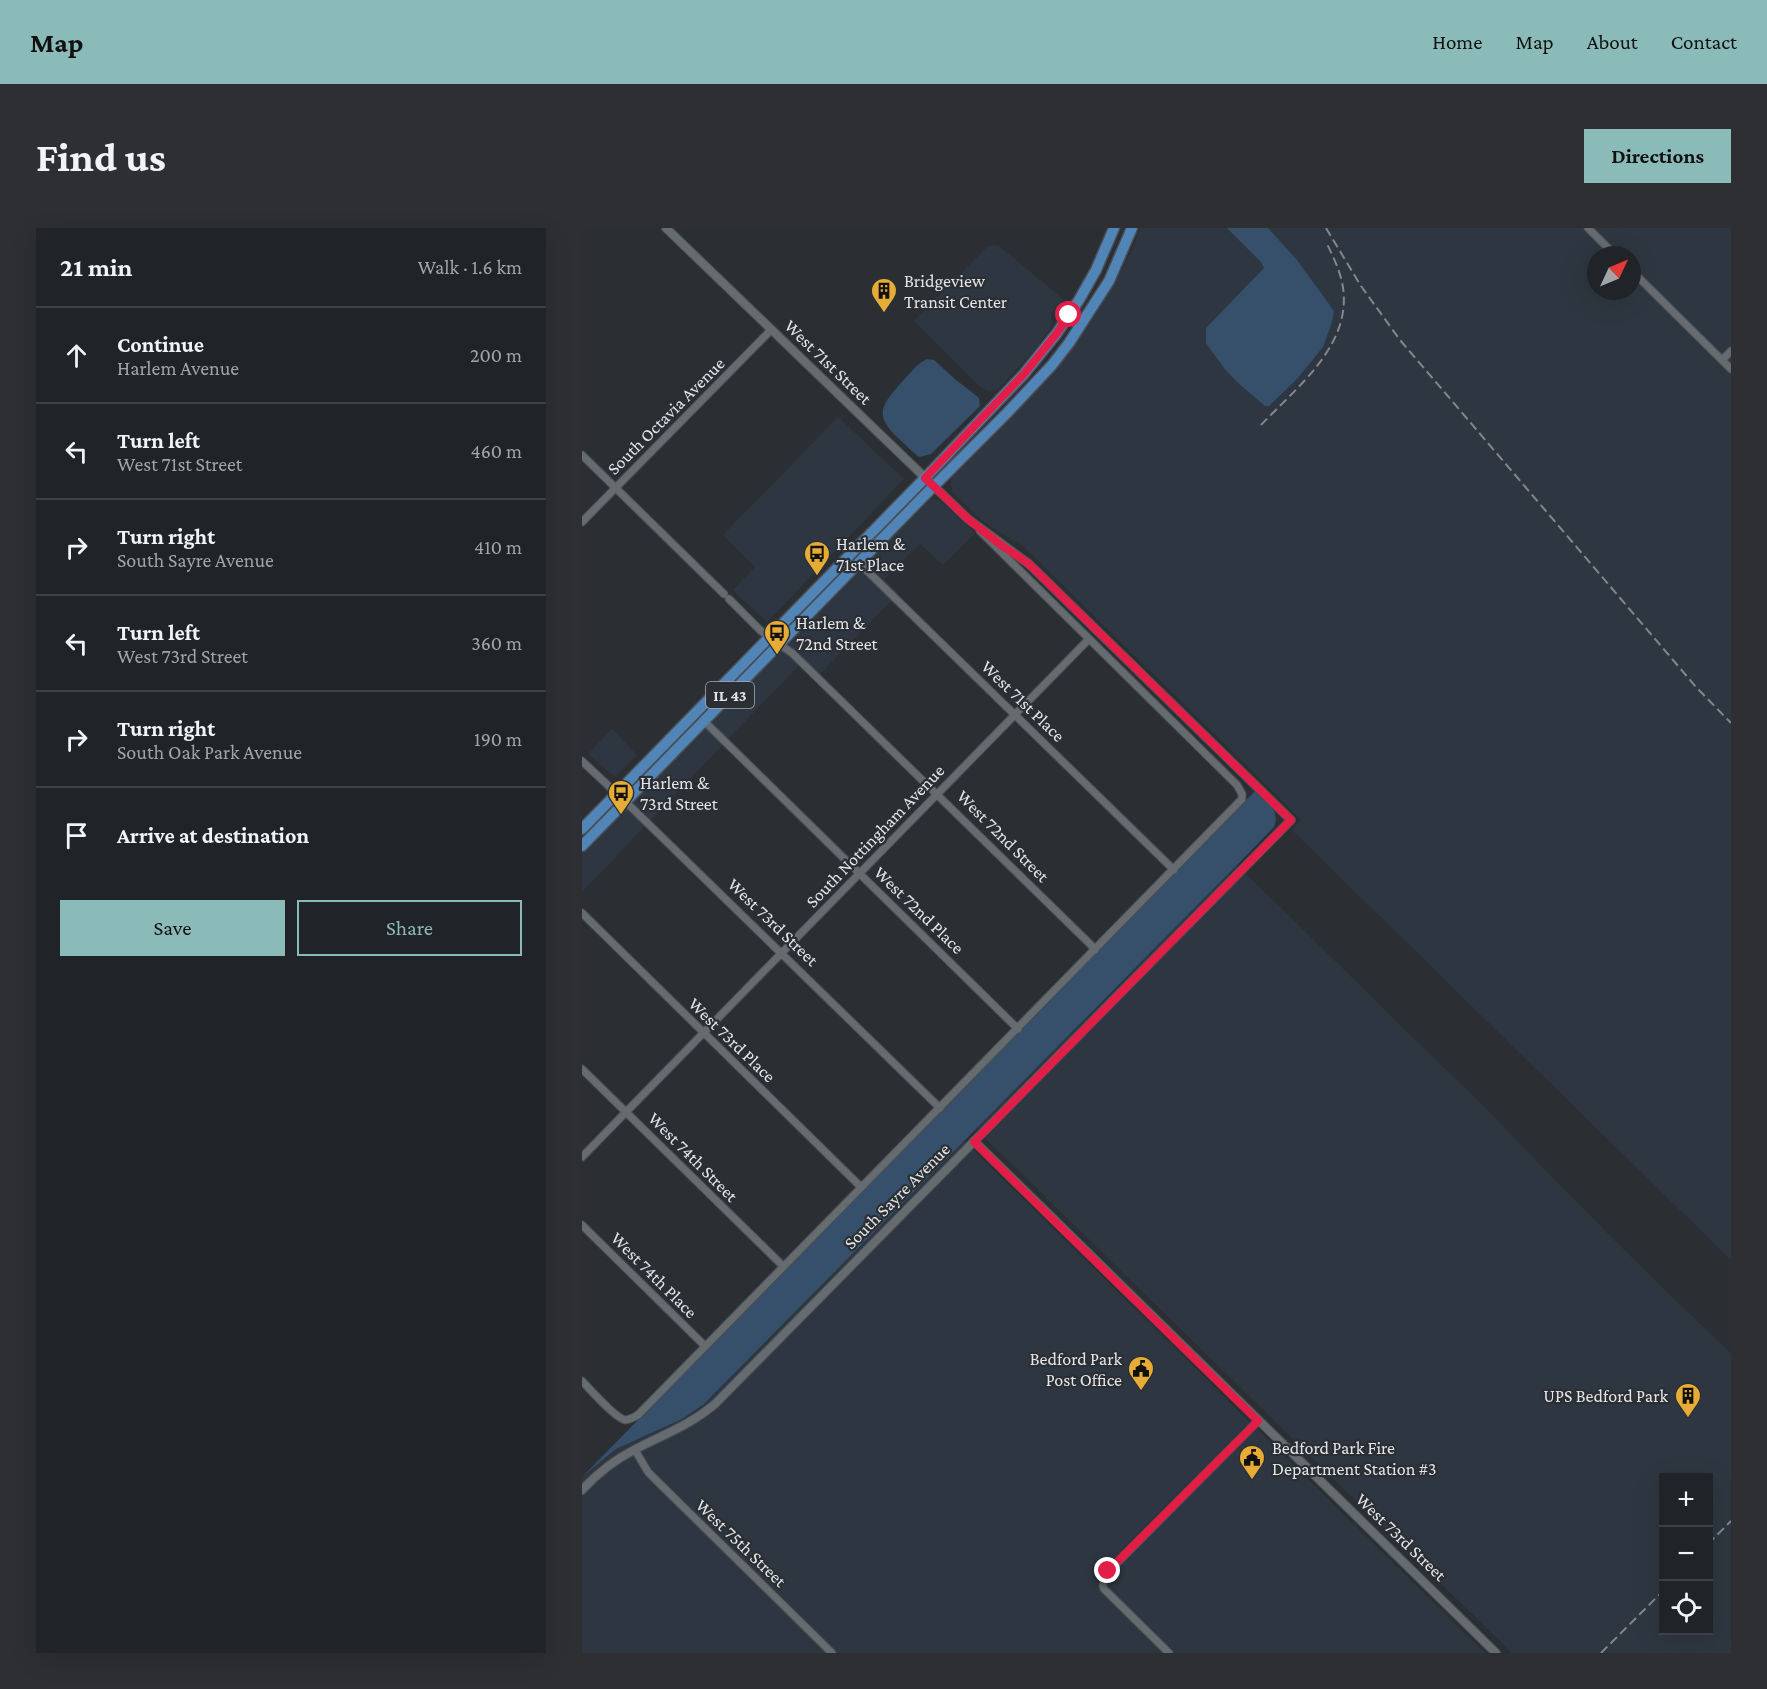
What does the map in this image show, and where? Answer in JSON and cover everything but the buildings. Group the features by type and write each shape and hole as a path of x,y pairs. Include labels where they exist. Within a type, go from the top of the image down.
{"main road":[{"name":"IL 43","path":"582,829 1024,374 1057,333 1079,300 1096,270 1114,228"},
{"name":"IL 43","path":"582,846 1052,365 1109,281 1132,228"}],"street":[{"name":"West 71st Street","path":"666,228 968,519 1237,785 1242,794"},
{"path":"1588,228 1606,246"},
{"path":"1641,280 1731,369"},
{"name":"South Octavia Avenue","path":"582,522 771,330"},
{"path":"1722,360 1731,351"},
{"name":"West 72nd Street","path":"582,455 761,631 792,653 1095,950"},
{"name":"West 71st Street","path":"968,519 1029,564 1291,820"},
{"name":"West 71st Place","path":"850,554 1174,870"},
{"name":"South Nottingham Avenue","path":"582,1157 1089,639"},
{"name":"West 72nd Place","path":"695,713 1017,1029"},
{"name":"West 73rd Street","path":"582,761 626,801 940,1108"},
{"name":"South Sayre Avenue","path":"582,1382 614,1413 626,1420 638,1415 1174,870 1239,803 1242,794"},
{"name":"South Sayre Avenue","path":"582,1490 604,1469 635,1449 694,1421 716,1404 1291,820"},
{"name":"West 73rd Place","path":"582,913 861,1187"},
{"name":"West 74th Street","path":"582,1069 783,1266"},
{"name":"West 73rd Street","path":"974,1142 1496,1653"},
{"name":"West 74th Place","path":"582,1225 705,1346"},
{"path":"1169,1653 1107,1593 1103,1586 1104,1576 1258,1421"},
{"name":"West 75th Street","path":"635,1449 648,1472 658,1483 832,1653"}],"shaded area":[{"path":"1140,228 1731,228 1731,1260 1292,830 1301,820 1238,757 1024,547 985,523 953,493 951,479 955,472 1071,348 1103,301 1132,251"},
{"path":"1227,228 1268,228 1297,260 1334,311 1323,347 1297,379 1269,406 1265,406 1237,382 1206,343 1206,328 1264,268 1261,262"},
{"path":"992,245 999,246 1063,299 1051,314 1052,326 1035,349 1000,387 989,391 980,387 914,321 986,248"},
{"path":"927,359 934,360 979,398 980,406 931,454 919,457 890,430 883,417 883,411 888,398 916,367"},
{"path":"838,417 904,479 767,622 733,590 755,567 723,535"},
{"path":"929,500 939,500 975,533 943,565 920,544 884,579 899,593 815,679 799,665 582,892 582,854"},
{"path":"612,729 637,755 615,777 588,754"},
{"path":"1255,791 1274,811 1276,821 1274,827 1237,865 704,1404 682,1419 616,1449 583,1476"},
{"path":"1237,865 1731,1354 1731,1653 1512,1653 976,1129"},
{"path":"964,1141 1485,1653 582,1653 582,1477 616,1449 682,1419 704,1404"}],"railway":[{"path":"1326,228 1361,286 1400,340 1696,687 1731,723"},
{"path":"1261,425 1320,362 1332,344 1340,325 1344,304 1342,282 1327,244"},
{"path":"1713,1539 1731,1521"},
{"path":"1601,1653 1659,1595"}],"place":[{"name":"Bridgeview Transit Center","path":"884,314"},
{"name":"Harlem & 71st Place","path":"817,577"},
{"name":"Harlem & 72nd Street","path":"777,656"},
{"name":"Harlem & 73rd Street","path":"621,816"},
{"name":"Bedford Park Post Office","path":"1141,1392"},
{"name":"UPS Bedford Park","path":"1688,1419"},
{"name":"Bedford Park Fire Department Station #3","path":"1252,1481"}],"route":[{"path":"1069,315 1024,374 925,478 968,519 1029,564 1291,820 974,1142 1258,1421 1108,1571"}]}
